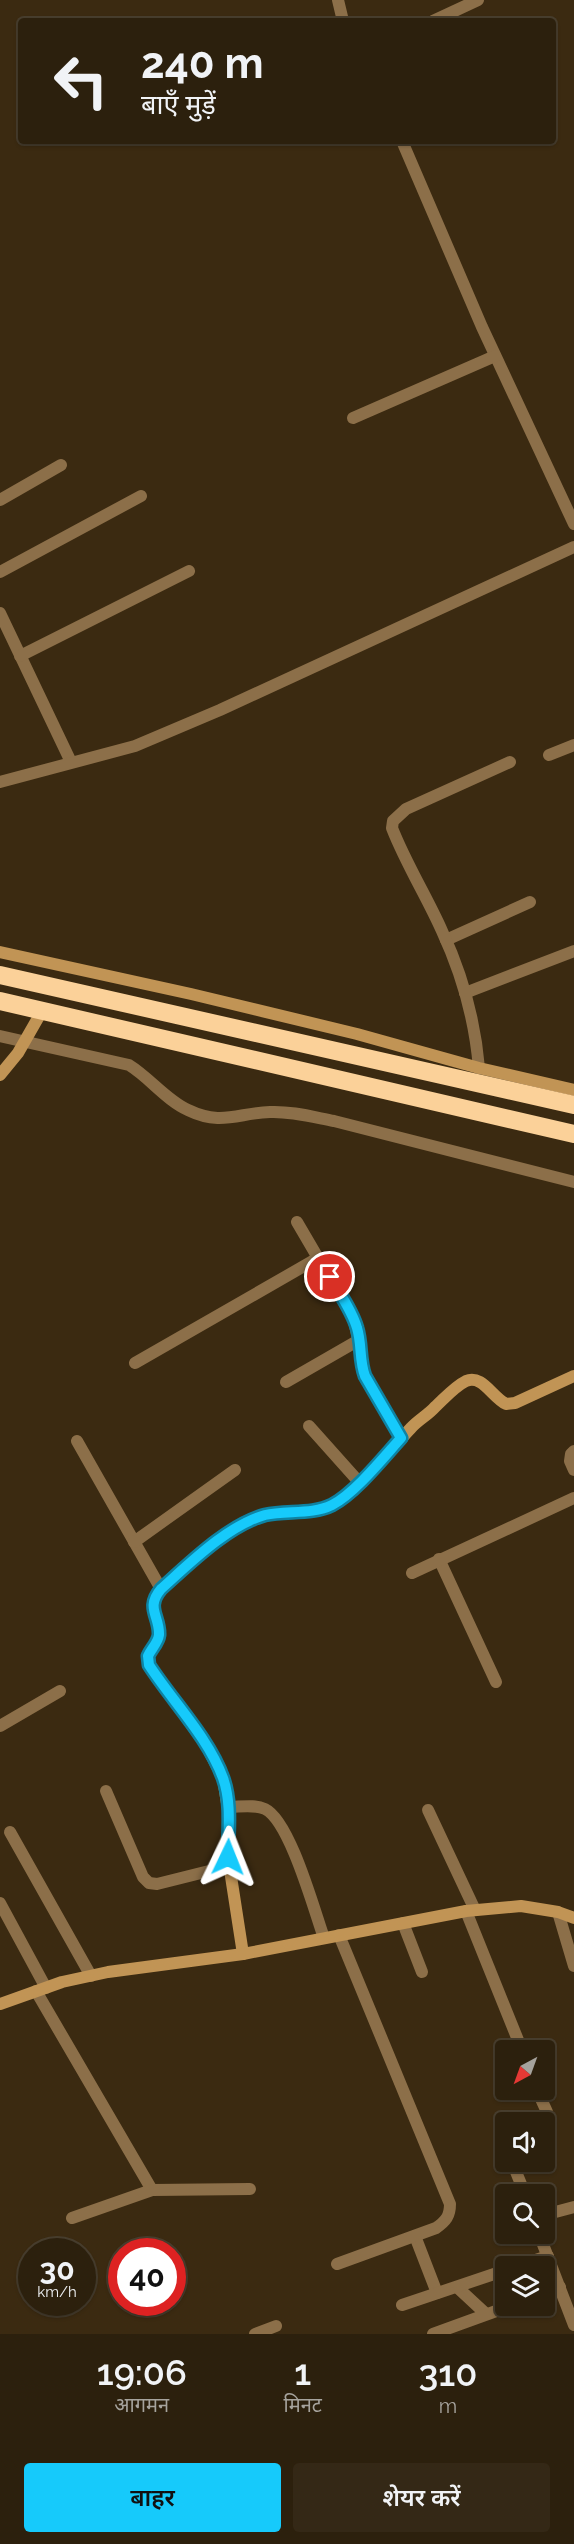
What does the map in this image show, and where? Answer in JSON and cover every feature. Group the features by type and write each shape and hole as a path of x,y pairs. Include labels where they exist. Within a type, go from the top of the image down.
{"highway":[{"path":"0,975 574,1105"},
{"path":"0,1001 574,1134"}],"street":[{"path":"338,0 342,18"},
{"path":"438,18 461,4 478,0"},
{"path":"403,144 495,356 574,524"},
{"path":"353,418 495,356"},
{"path":"0,500 61,465"},
{"path":"0,572 141,496"},
{"path":"0,782 135,746 220,710 574,547"},
{"path":"20,656 189,571"},
{"path":"0,613 5,636 20,656 71,762"},
{"path":"549,755 574,745"},
{"path":"479,1068 465,993 446,940 392,828 393,821 406,809 510,762"},
{"path":"446,940 530,902"},
{"path":"465,993 574,951"},
{"path":"0,952 346,1032 479,1068 574,1090"},
{"path":"0,1075 25,1041 42,1011"},
{"path":"0,1036 129,1065 143,1074 176,1104 190,1111 212,1117 227,1119 268,1112 334,1121 574,1182"},
{"path":"297,1222 352,1316 365,1376 401,1438"},
{"path":"135,1363 318,1258"},
{"path":"286,1382 359,1340"},
{"path":"243,1954 229,1866 228,1807 223,1778 206,1745 149,1665 148,1656 158,1641 159,1633 153,1606 155,1596 228,1534 244,1524 273,1514 320,1509 333,1504 360,1482 401,1438 450,1392 468,1380 477,1379 486,1385 492,1395 506,1404 514,1403 573,1379"},
{"path":"309,1426 360,1482"},
{"path":"77,1441 161,1589"},
{"path":"574,1452 571,1454 570,1461 574,1470"},
{"path":"134,1542 235,1470"},
{"path":"412,1573 574,1498"},
{"path":"439,1560 496,1682"},
{"path":"0,1726 60,1691"},
{"path":"106,1791 143,1877 149,1883 157,1884 229,1866"},
{"path":"228,1807 264,1808 273,1814 282,1826 295,1854 324,1938"},
{"path":"428,1810 471,1910 518,2040"},
{"path":"10,1832 91,1976"},
{"path":"0,1903 41,1990 152,2190"},
{"path":"0,2004 91,1976 243,1954 471,1910 521,1906 558,1912 574,1918"},
{"path":"558,1912 574,1966"},
{"path":"403,1923 422,1972"},
{"path":"337,2264 436,2228 445,2222 450,2213 450,2204 339,1935"},
{"path":"542,2100 547,2112"},
{"path":"72,2218 152,2190 250,2189"},
{"path":"555,2212 574,2207"},
{"path":"415,2236 436,2294"},
{"path":"544,2244 548,2256"},
{"path":"402,2305 495,2274"},
{"path":"555,2274 574,2325"},
{"path":"457,2287 486,2314"},
{"path":"555,2289 560,2287"},
{"path":"433,2334 495,2311"},
{"path":"255,2334 276,2326"}],"route":[{"path":"228,1857 229,1815 223,1778 206,1745 149,1665 148,1656 158,1641 159,1633 153,1606 155,1596 161,1589 228,1534 263,1516 320,1509 333,1504 372,1470 401,1438 365,1376 361,1365 357,1329 330,1277"}]}
